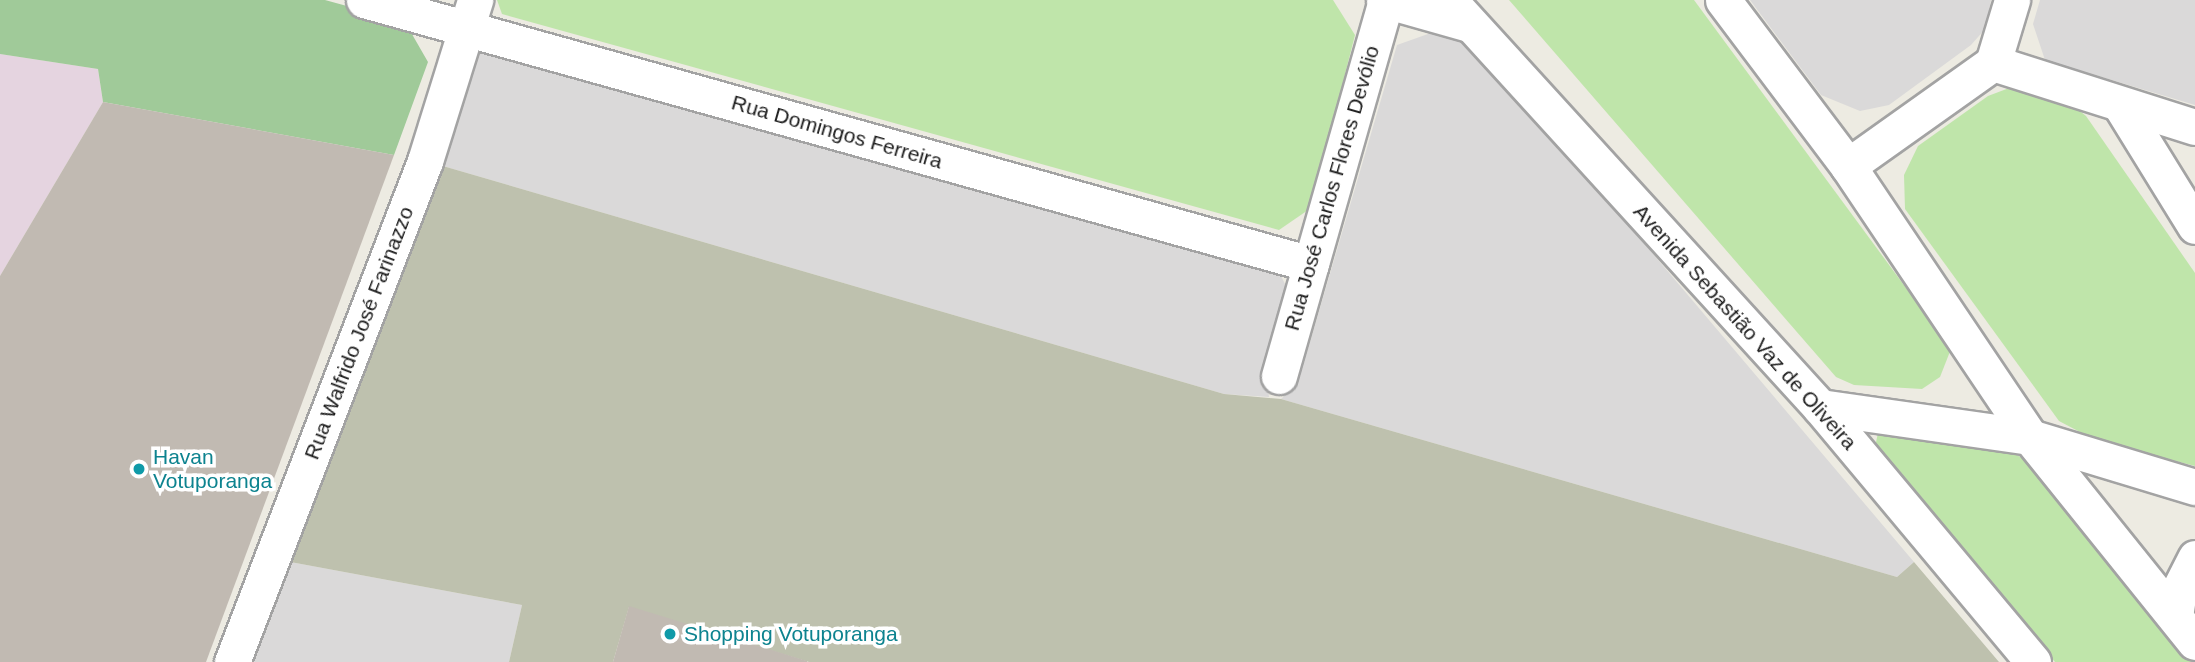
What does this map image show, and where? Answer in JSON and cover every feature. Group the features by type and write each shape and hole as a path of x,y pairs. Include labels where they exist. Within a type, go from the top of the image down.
{"street":[{"name":"Rua Domingos Ferreira","path":"364,0 470,14 1311,264"},
{"path":"1385,0 1459,12"},
{"name":"Rua José Carlos Flores Devólio","path":"1279,376 1385,0"},
{"path":"1723,0 1848,166 2030,437 2185,629"},
{"path":"1848,166 1993,63 2012,0"},
{"name":"Avenida Sebastião Vaz de Oliveira","path":"1459,12 1820,407 2033,662"},
{"name":"Rua Walfrido José Farinazzo","path":"232,662 425,161 470,14"},
{"path":"1993,63 2121,106 2195,127"},
{"path":"2121,106 2195,226"},
{"path":"1820,407 2030,437 2195,487"},
{"path":"2185,629 2179,590 2195,558"}],"shaded area":[{"path":"1750,0 1991,0 1986,28 1971,45 1889,105 1860,111 1821,95"},
{"path":"2040,0 2195,0 2195,105 2045,60 2033,24"},
{"path":"1442,29 1471,39 1914,562 1897,577 1281,399 1298,383 1397,45"},
{"path":"486,44 1277,268 1289,292 1265,368 1269,397 1224,394 436,164 470,54"},
{"path":"0,54 98,69 103,102 0,276"},
{"path":"436,164 1224,394 1281,399 1897,577 1914,562 1999,662 809,662 629,607 613,662 509,662 522,605 285,561"},
{"path":"285,561 522,605 509,662 247,662"}],"green space":[{"path":"0,0 325,0 405,22 428,62 394,155 103,102 98,69 0,54"},
{"path":"497,0 1333,0 1355,35 1311,208 1279,230 502,14"},
{"path":"1509,0 1694,0 1951,349 1940,377 1922,389 1854,385 1836,377"},
{"path":"2017,85 2066,100 2086,116 2195,273 2195,466 2097,441 2059,421 1905,209 1904,175 1918,146 1988,96"},
{"path":"1891,428 2015,454 2040,468 2192,662 2055,662 1875,447 1878,433"}],"building":[{"name":"Havan Votuporanga","path":"103,102 394,155 206,662 0,662 0,276"},
{"name":"Shopping Votuporanga","path":"629,606 807,661 807,662 613,662"}],"place":[{"name":"Havan Votuporanga","path":"139,469"},
{"name":"Shopping Votuporanga","path":"670,634"}]}
